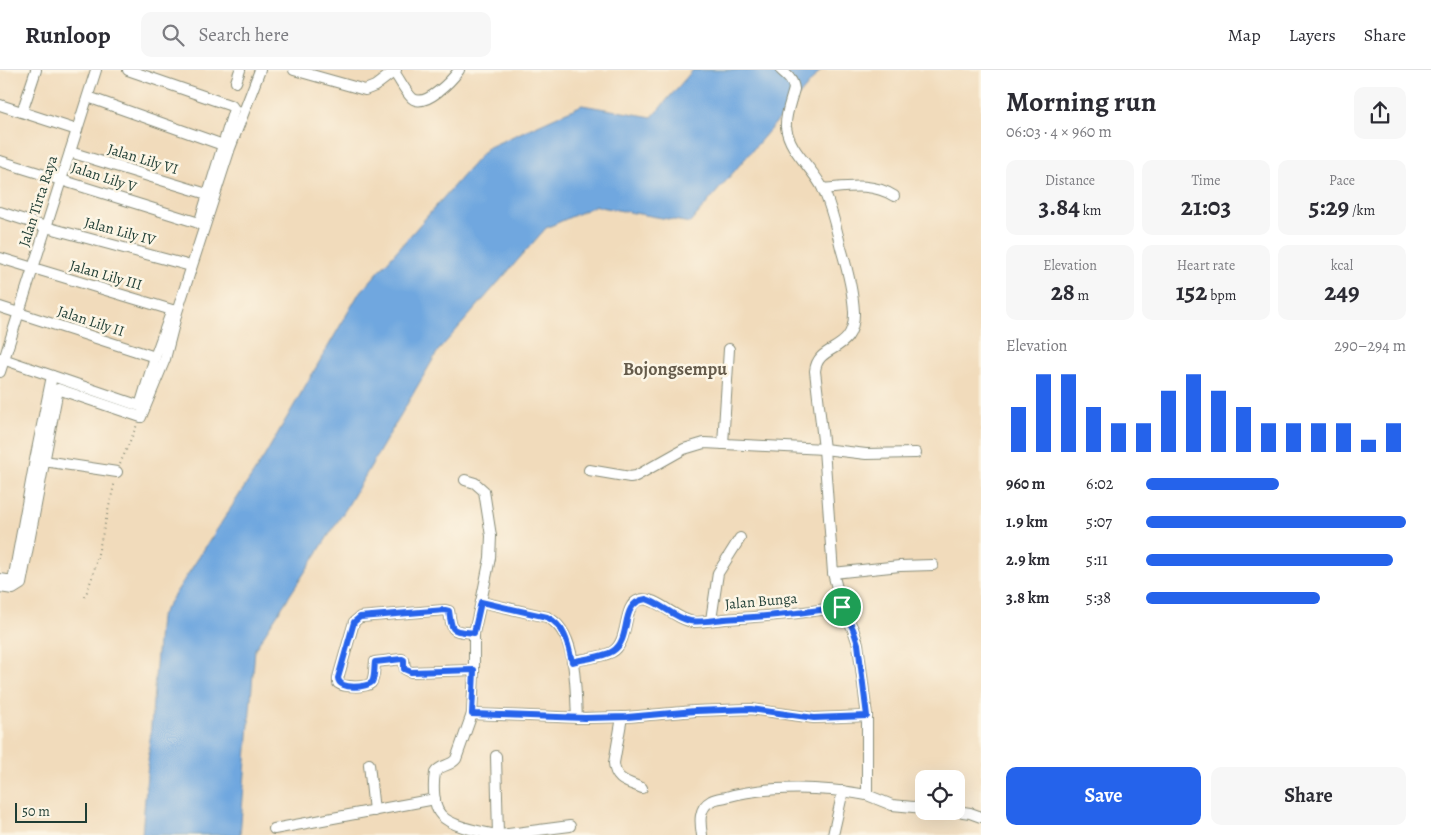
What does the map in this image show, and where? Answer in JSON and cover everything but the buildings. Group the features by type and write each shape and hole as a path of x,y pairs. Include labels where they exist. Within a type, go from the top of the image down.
{"street":[{"path":"22,112 36,70"},
{"name":"Jalan Tirta Raya","path":"0,372 2,359 96,70"},
{"path":"2,359 140,406 172,310 234,109 232,106 128,70"},
{"path":"236,82 240,70"},
{"path":"0,587 13,588 21,584 58,389 141,417 165,359 177,312 230,148 260,70"},
{"path":"294,70 365,90 375,86 395,71 413,98 423,101 430,98 459,70"},
{"path":"781,70 791,80 794,89 786,121 788,133 792,143 816,176 831,209 850,280 854,311 853,329 848,339 823,355 816,366 833,573 842,607 858,644 867,716 867,795"},
{"path":"88,97 223,145"},
{"path":"0,105 77,130"},
{"name":"Jalan Lily VI","path":"70,152 207,194"},
{"name":"Jalan Lily V","path":"0,161 199,223"},
{"path":"823,189 871,186 884,190 894,196"},
{"name":"Jalan Lily IV","path":"0,212 46,227 186,265"},
{"name":"Jalan Lily III","path":"0,258 172,310"},
{"name":"Jalan Lily II","path":"0,307 155,357"},
{"path":"723,444 729,348"},
{"path":"0,579 13,581 34,460 52,376"},
{"path":"589,470 630,477 636,476 694,444 704,442 824,449 866,454 916,453"},
{"path":"44,461 117,472"},
{"path":"465,480 476,483 484,491 491,536 490,558 474,633 472,714 456,759 451,764 440,767 435,773 435,799 441,815 462,830 498,835 570,826"},
{"name":"Jalan Bunga","path":"711,620 718,573 740,538"},
{"path":"833,573 900,566 933,565"},
{"name":"Jalan Bunga","path":"572,662 612,652 621,644 631,606 637,600 646,599 680,618 700,622 774,616 842,607"},
{"path":"481,602 547,617 556,621 567,639 572,662 577,718"},
{"path":"474,633 451,628 449,611 445,610 360,617 354,622 338,683 346,686 367,685 373,680 375,662 402,659 404,660 404,669 411,672 474,670"},
{"path":"472,714 577,718 751,709 814,718 867,716"},
{"path":"622,717 614,763 615,771 620,778 642,788"},
{"path":"496,756 498,835"},
{"path":"369,764 374,811"},
{"path":"702,835 700,816 711,801 763,790 843,791 867,795 892,805 915,807"},
{"path":"833,835 843,791"},
{"path":"274,829 435,799"},
{"path":"965,812 981,817"}],"path":[{"path":"85,597 93,576 117,472 141,417"}],"water":[{"path":"693,70 821,70 690,223 595,206 546,228 438,351 347,507 255,649 240,835 142,835 160,617 264,457 358,295 487,148 582,105 652,117"}],"district":[{"name":"Bojongsempu","path":"675,369"}],"route":[{"path":"646,599 680,618 700,622 774,616 842,607 856,635 867,716 814,718 751,709 585,718 472,714 474,670 411,672 404,669 404,660 402,659 375,662 373,680 367,685 346,686 338,683 354,622 360,617 445,610 449,611 451,628 474,633 481,602 547,617 556,621 567,639 572,662 612,652 621,644 631,606 637,600 646,599"}]}
